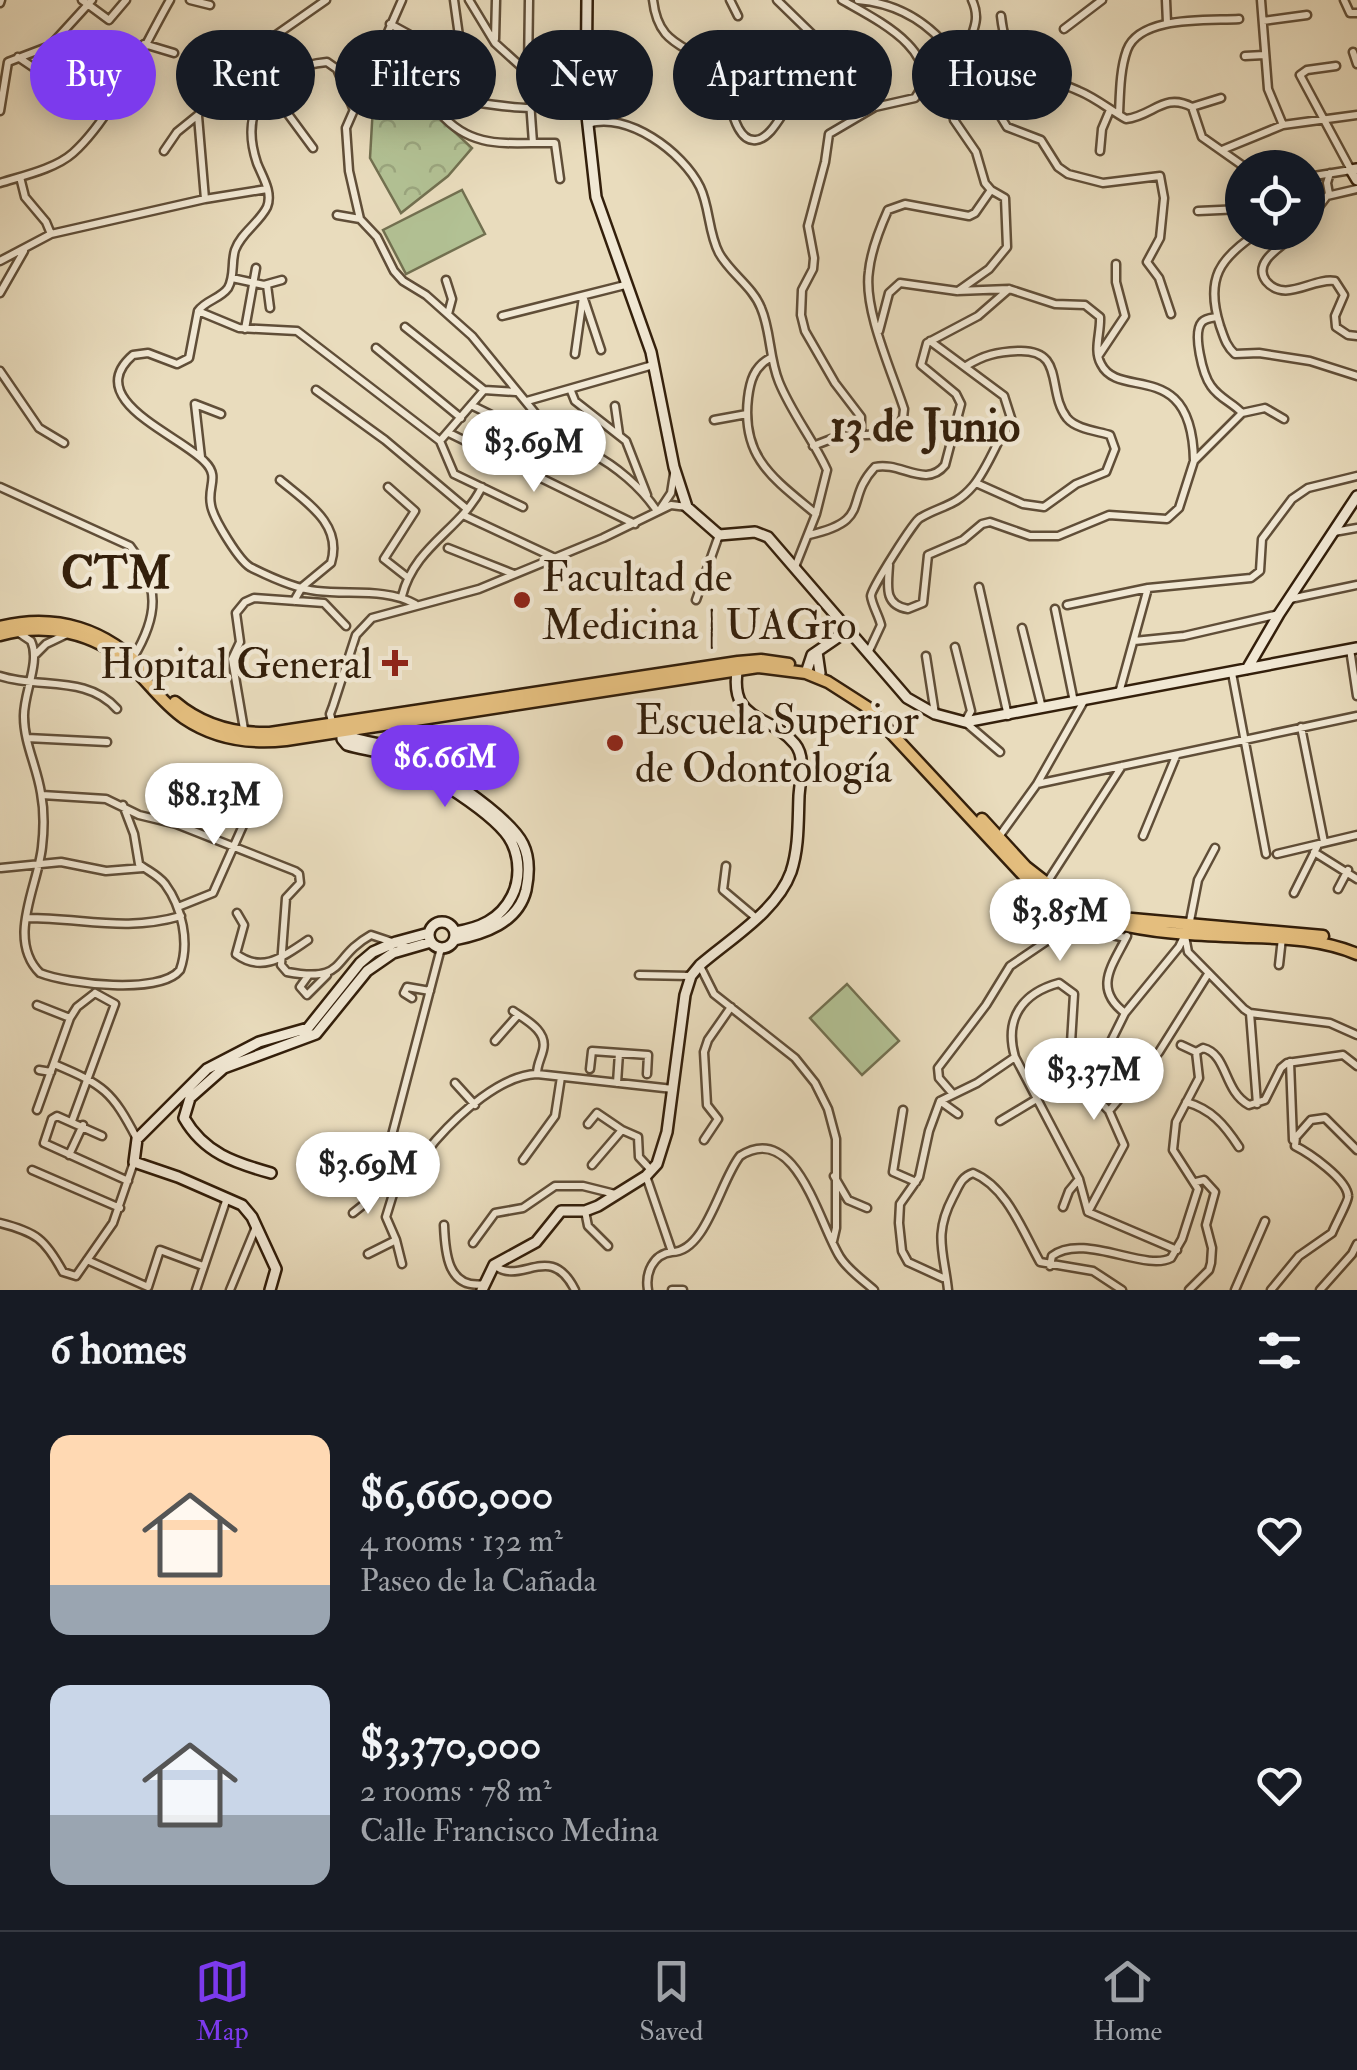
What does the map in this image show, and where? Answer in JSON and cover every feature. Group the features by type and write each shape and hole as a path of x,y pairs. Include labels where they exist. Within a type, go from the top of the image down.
{"main road":[{"path":"0,627 33,621 73,625 108,640 133,658 180,707 245,737"},
{"path":"6,633 71,633 116,654 185,719 220,736 286,740 737,667 820,673 852,689 882,712 1026,878 1060,903 1128,933 1150,926"},
{"path":"806,670 878,717 997,840 1046,885 1082,908 1150,926 1282,938 1357,950"},
{"path":"1187,930 1302,933 1357,950"}],"street":[{"path":"0,111 8,62 50,46 87,2 109,20 126,0"},
{"path":"152,30 170,0"},
{"path":"190,0 210,4"},
{"path":"283,30 326,0"},
{"path":"387,30 402,0"},
{"path":"454,0 458,30"},
{"path":"469,0 487,30"},
{"path":"495,30 496,0"},
{"path":"529,0 529,30"},
{"path":"587,0 588,124 596,198 654,365 674,468 687,508"},
{"path":"653,0 659,27 668,38 712,66 727,89 740,132 756,140 768,134 801,93 841,65 839,54 818,40 777,0"},
{"path":"730,0 738,16"},
{"path":"842,0 884,24 911,48 919,58 924,77 916,98 875,106 832,129 808,226 814,269 800,296 805,331 860,418 861,436"},
{"path":"858,0 913,15 942,40 954,120 976,152 985,183 1004,198 1006,248 988,270 957,292"},
{"path":"972,0 978,15 966,51 967,61 1007,127 1042,140 1058,166 1080,180 1103,183 1160,176 1164,198 1160,238 1147,262 1159,278 1171,314"},
{"path":"1064,29 1102,0"},
{"path":"1166,0 1167,23"},
{"path":"1261,0 1268,88 1283,125"},
{"path":"1344,0 1354,13"},
{"path":"1001,16 1008,50 1021,66 1088,95 1119,115 1133,119 1162,102 1180,101 1192,107 1221,98"},
{"path":"1262,21 1306,16"},
{"path":"1119,115 1122,76 1130,44 1151,28 1167,23 1239,19"},
{"path":"390,24 401,30"},
{"path":"496,44 516,62"},
{"path":"156,48 174,53"},
{"path":"1353,52 1356,64"},
{"path":"1245,56 1264,55"},
{"path":"18,56 30,64"},
{"path":"1336,66 1307,70 1300,75 1357,180"},
{"path":"516,108 460,100 444,102 440,112 478,141 555,143 560,179"},
{"path":"1192,107 1202,137 1225,153"},
{"path":"1100,151 1102,129 1110,110"},
{"path":"1221,150 1283,125 1357,115"},
{"path":"0,182 74,153 99,120"},
{"path":"164,152 177,132 192,120"},
{"path":"198,120 205,199"},
{"path":"255,120 253,142 268,190 266,207 237,246 232,278 220,295 198,311 189,358 177,364 148,353 133,354 122,367 119,390 129,406 201,457 214,474 212,510 244,564 302,588 402,596 415,604"},
{"path":"292,120 313,148"},
{"path":"351,120 345,148 360,219 378,237 394,272 448,314 487,352 562,441"},
{"path":"531,120 533,143"},
{"path":"588,124 613,120 637,128 691,171 703,192 709,229 721,256 762,308 770,358 796,422 828,470 795,568"},
{"path":"1094,124 1102,129"},
{"path":"1325,174 1354,169"},
{"path":"1328,195 1330,173"},
{"path":"20,177 25,197 51,234"},
{"path":"0,261 51,234 205,199 268,190"},
{"path":"813,446 839,436 891,434 903,418 904,410 870,296 869,268 888,210 905,204 968,216 975,213 991,190"},
{"path":"1325,199 1357,190"},
{"path":"1198,211 1225,210"},
{"path":"337,215 360,219"},
{"path":"0,293 25,250"},
{"path":"1236,250 1217,272 1212,294 1226,346 1234,354 1260,353 1310,361 1357,376"},
{"path":"1276,250 1266,258 1262,272 1266,281 1283,290 1326,279 1335,281 1344,295 1335,316 1336,327 1357,336"},
{"path":"1098,356 1125,316 1116,282 1116,264"},
{"path":"245,329 256,268"},
{"path":"232,278 268,285 282,280"},
{"path":"446,280 452,300 448,314"},
{"path":"879,331 889,293 896,285 907,283 957,292 1009,289 1055,304 1092,308 1100,318 1098,356 1108,373 1150,384 1175,400 1191,424 1194,461 1179,508 1167,519 1109,514 1058,536 1030,536 990,522 982,524 970,536 928,556 920,606 901,608 890,599 889,564"},
{"path":"268,285 270,308"},
{"path":"502,316 625,285"},
{"path":"808,535 833,529 848,519 875,468 892,465 926,477 940,472 960,404 956,394 922,365 922,350 930,341 978,316 1009,289"},
{"path":"583,297 601,350"},
{"path":"576,354 583,297"},
{"path":"198,311 245,329 297,331 440,441 452,472 522,507"},
{"path":"1217,317 1203,320 1200,325 1200,356 1207,381 1242,413"},
{"path":"406,327 484,390 518,392"},
{"path":"868,654 881,626 872,593 889,564 914,523 948,508 976,484 1011,418 1004,396 930,341"},
{"path":"376,348 461,418"},
{"path":"966,366 995,352 1040,354 1052,372 1067,418 1110,435 1115,450 1106,472 1076,484 1044,507 1023,504 976,484"},
{"path":"770,358 756,369 752,379 747,414 749,440 758,460 816,514"},
{"path":"527,401 654,365"},
{"path":"0,371 39,428 64,443"},
{"path":"316,390 385,440 465,512 556,558"},
{"path":"440,441 484,390"},
{"path":"571,391 576,401 631,448 647,496"},
{"path":"201,457 195,404 222,414"},
{"path":"471,405 530,434 595,454 647,496 658,510"},
{"path":"615,406 620,435"},
{"path":"1194,461 1242,413 1266,408 1284,419"},
{"path":"714,420 747,414"},
{"path":"450,433 634,524"},
{"path":"658,510 671,493 674,468"},
{"path":"1068,604 1148,588 1243,580 1260,571 1262,539 1300,493 1357,476"},
{"path":"280,480 318,513 334,540 331,562 302,588 294,602"},
{"path":"0,487 130,546 140,559 155,600 141,646 133,658"},
{"path":"388,487 414,510 384,559 406,577"},
{"path":"402,596 406,577 443,531 465,512 482,487"},
{"path":"1248,670 1279,614 1357,496"},
{"path":"271,1172 217,1154 184,1118 190,1098 224,1068 308,1028 360,963 374,952 396,942 434,941 448,947 455,936 482,925 508,904 514,894 518,870 512,842 492,821 458,795 395,758 347,745 342,740 330,714 360,628 372,618 479,589 671,505 687,508 719,535 762,533 894,687 922,709 936,714 965,722 1008,716 1354,649 1357,696"},
{"path":"1334,532 1357,528"},
{"path":"696,600 719,535"},
{"path":"448,548 515,575"},
{"path":"1289,599 1357,585"},
{"path":"979,587 1008,716"},
{"path":"1119,695 1148,588"},
{"path":"245,737 232,658 240,642 236,613 245,602 254,598 324,603 346,626"},
{"path":"997,840 1037,784 1079,702 1055,609"},
{"path":"1134,641 1184,636 1279,614"},
{"path":"1022,628 1042,709"},
{"path":"806,670 817,652 847,631"},
{"path":"6,633 31,641 35,655"},
{"path":"71,633 46,644 35,655 24,716 42,795 42,846 27,918 26,948 40,973 144,986 177,976 184,954 181,916 164,883 137,858 134,834 123,805"},
{"path":"956,647 971,711 965,722"},
{"path":"817,652 820,673"},
{"path":"926,656 936,714"},
{"path":"444,1225 446,1255 458,1281 483,1287 494,1265 536,1242 560,1211 585,1211 649,1173 664,1143 691,976 784,887 794,862 802,759 788,737 744,710 738,694 737,667"},
{"path":"1232,673 1266,854"},
{"path":"0,676 27,684 87,688 99,692 117,709"},
{"path":"1037,784 1357,716"},
{"path":"965,722 1000,752"},
{"path":"1294,893 1318,847 1301,727"},
{"path":"26,738 107,742"},
{"path":"1143,836 1176,755"},
{"path":"1046,885 1122,766"},
{"path":"42,795 88,796 123,805 299,874 300,882 286,898 281,958 284,971 308,976 328,974"},
{"path":"178,907 213,893 245,820"},
{"path":"1276,854 1357,836"},
{"path":"1318,847 1357,878"},
{"path":"1088,1090 1126,1013 1179,947 1187,930 1198,880 1216,848"},
{"path":"1,868 71,862 106,872 144,868"},
{"path":"726,866 723,890 756,917"},
{"path":"1338,889 1348,870"},
{"path":"237,913 244,924 236,952 247,962 266,964 308,940"},
{"path":"27,918 136,926 181,916"},
{"path":"402,1264 386,1217 394,1176 386,1162 387,1152 430,990 434,941 440,922 446,923 455,936"},
{"path":"952,1092 939,1078 938,1068 1010,966 1069,926 1128,933 1107,980 1110,998 1126,1013"},
{"path":"1187,930 1188,952 1236,1004 1250,1012 1330,1023 1357,1035"},
{"path":"308,976 300,987 307,995 372,935 407,948"},
{"path":"1279,964 1282,938"},
{"path":"137,1139 218,1061 259,1042 316,1034 367,971 407,948 434,941"},
{"path":"700,964 709,989 795,1058 815,1083 834,1127 833,1242"},
{"path":"1109,1111 1165,1043 1208,974"},
{"path":"639,975 691,976"},
{"path":"38,1110 70,1018 95,993 96,982"},
{"path":"1059,982 1074,994 1072,1056 1079,1080 1109,1111 1124,1145 1088,1212 1079,1179 1010,1042 1015,1012 1034,994 1059,982"},
{"path":"412,998 404,993 407,987 430,990"},
{"path":"72,1121 114,1004 95,993"},
{"path":"37,1006 70,1018"},
{"path":"704,1140 718,1119 707,1105 705,1045 731,1007"},
{"path":"1250,1012 1257,1104"},
{"path":"496,1040 516,1013 532,1024 544,1049 537,1074"},
{"path":"1181,1044 1196,1052"},
{"path":"1196,1052 1203,1048 1212,1050 1237,1098 1249,1104 1264,1100 1281,1068 1290,1062 1343,1055 1357,1066"},
{"path":"590,1069 592,1051 619,1053 648,1056 646,1074"},
{"path":"1050,1266 1052,1256 1061,1250 1119,1252 1154,1262 1167,1261 1176,1250 1196,1197 1196,1182 1173,1150 1176,1122 1199,1078 1196,1052"},
{"path":"617,1083 619,1053"},
{"path":"944,1278 914,1266 904,1256 898,1212 903,1197 916,1182 940,1100 977,1082 1014,1056"},
{"path":"1290,1062 1296,1145"},
{"path":"0,1223 35,1234 62,1272 72,1277 79,1273 120,1208 134,1162 137,1139 118,1104 103,1088 87,1078 52,1068 39,1070"},
{"path":"354,1213 394,1176 413,1173 435,1141 475,1105 516,1078 537,1074 674,1089"},
{"path":"523,1160 555,1116 561,1076"},
{"path":"455,1083 475,1105"},
{"path":"940,1100 958,1114"},
{"path":"1000,1121 1036,1100"},
{"path":"1186,1102 1210,1112 1239,1147"},
{"path":"904,1110 893,1172 916,1182"},
{"path":"588,1124 598,1113 638,1137 639,1158 649,1173 672,1252"},
{"path":"102,1136 83,1125 54,1117 44,1141 128,1181"},
{"path":"1296,1145 1311,1120 1319,1117 1330,1122 1357,1150"},
{"path":"70,1155 83,1125"},
{"path":"592,1165 622,1130"},
{"path":"1271,1290 1299,1256 1332,1233 1335,1219 1347,1204 1345,1188 1315,1156 1296,1145"},
{"path":"648,1290 655,1259 694,1244 740,1156 762,1147 776,1150 793,1165 844,1263 874,1290"},
{"path":"134,1162 228,1198 248,1211 276,1268 270,1290"},
{"path":"32,1170 120,1208"},
{"path":"948,1290 939,1246 944,1218 961,1180 973,1173 990,1185 1024,1228 1040,1262 1093,1271 1122,1290"},
{"path":"834,1176 848,1200 867,1208"},
{"path":"1063,1208 1068,1191 1079,1179"},
{"path":"1189,1290 1209,1270 1212,1256 1206,1224 1215,1192 1204,1180 1196,1182"},
{"path":"473,1244 495,1213 523,1208 555,1186 583,1186 616,1195"},
{"path":"196,1290 228,1198"},
{"path":"585,1211 588,1226 608,1246"},
{"path":"1088,1212 1176,1250"},
{"path":"1235,1290 1266,1221"},
{"path":"230,1290 257,1226"},
{"path":"368,1254 396,1240"},
{"path":"1320,1290 1357,1244"},
{"path":"87,1260 148,1287 160,1250 203,1266"},
{"path":"494,1265 508,1272 548,1265 565,1274 575,1290"},
{"path":"672,1290 683,1290"}],"green space":[{"path":"372,120 442,120 472,148 448,176 401,213 370,158"},
{"path":"462,190 485,234 406,274 383,230"},
{"path":"847,984 899,1041 862,1075 810,1018"}],"place":[{"name":"Facultad de Medicina | UAGro","path":"522,600"},
{"name":"Hopital General","path":"395,663"},
{"name":"Escuela Superior de Odontología","path":"615,743"}],"district":[{"name":"13 de Junio","path":"925,425"},
{"name":"CTM","path":"116,572"}]}
